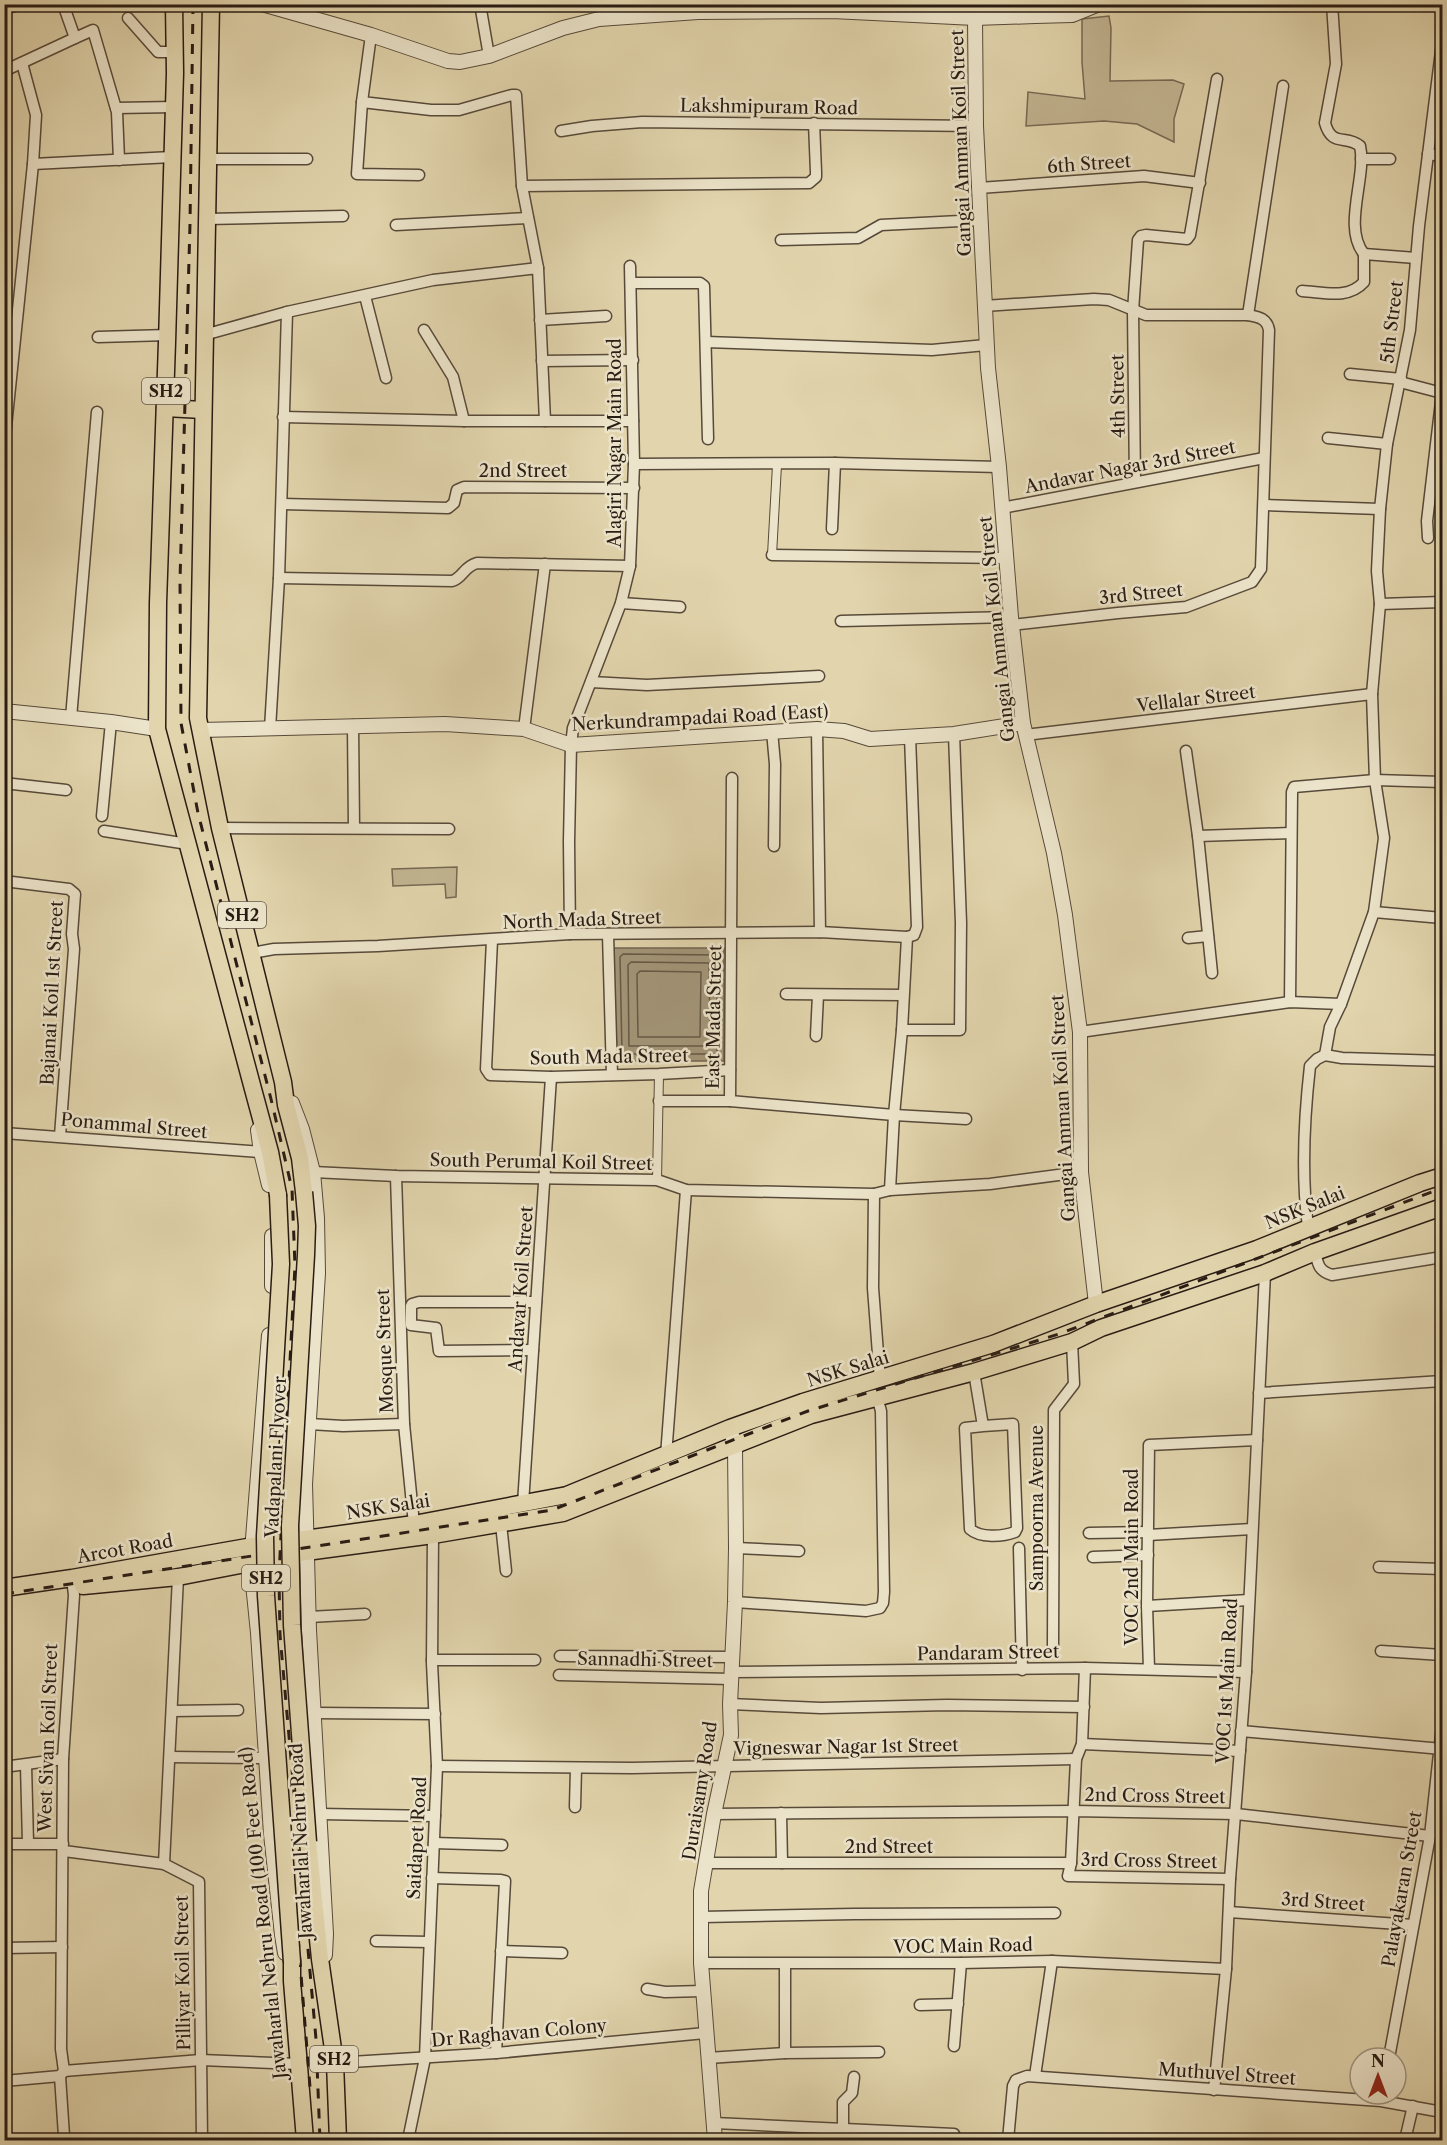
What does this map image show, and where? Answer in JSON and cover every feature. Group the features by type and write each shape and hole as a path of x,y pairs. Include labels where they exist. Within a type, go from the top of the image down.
{"main road":[{"name":"Jawaharlal Nehru Road (100 Feet Road)","path":"174,4 174,106 158,603 157,729 252,1089"},
{"name":"SH2","path":"211,4 198,706 200,730 220,828 284,1082"},
{"path":"165,408 202,410"},
{"name":"Vadapalani Flyover","path":"284,1082 286,1105 300,1158 307,1226 290,1526 291,1603 308,1842 323,1978"},
{"name":"Vadapalani Flyover","path":"252,1089 261,1114 278,1195 281,1264 265,1548 292,1981"},
{"name":"NSK Salai","path":"252,1546 307,1546 567,1496 730,1428 803,1402 993,1344 1096,1304 1257,1248 1443,1176"},
{"path":"73,1587 178,1577 251,1564 307,1546 433,1535 563,1513 811,1415 974,1372 1072,1342 1101,1328 1265,1273 1315,1252 1443,1207"},
{"path":"1041,1325 1047,1350"},
{"name":"Arcot Road","path":"4,1597 24,1589 252,1546"},
{"name":"Arcot Road","path":"4,1588 73,1587"},
{"name":"Jawaharlal Nehru Road","path":"323,1978 335,2063 338,2140"},
{"name":"Jawaharlal Nehru Road (100 Feet Road)","path":"292,1981 305,2140"}],"street":[{"path":"4,9 22,4"},
{"path":"63,4 75,38"},
{"path":"262,4 371,35 448,61 460,62 489,56 563,28 599,19 698,8 940,10 975,18 1035,10 1072,15 1099,4"},
{"path":"480,4 489,56"},
{"path":"1302,291 1344,294 1358,289 1364,282 1364,254 1357,236 1356,214 1361,151 1358,143 1335,138 1327,130 1325,123 1336,64 1332,4"},
{"path":"128,18 158,52 175,52"},
{"name":"Gangai Amman Koil Street","path":"975,18 976,126 986,345 1024,729 1056,863 1080,1032 1081,1172 1096,1304"},
{"path":"4,71 93,30 116,108 119,160"},
{"path":"371,35 362,102 357,174 419,175"},
{"name":"5th Street","path":"1325,1055 1330,1027 1341,1004 1374,912 1384,838 1375,780 1372,694 1380,604 1377,571 1380,509 1387,444 1410,330 1428,154 1440,89 1443,43"},
{"path":"4,446 36,115 22,63"},
{"path":"1200,183 1217,79"},
{"path":"984,306 1094,299 1109,300 1146,315 1248,315 1283,86"},
{"path":"362,102 431,110 459,110 512,94 516,95 522,186 538,268 545,421"},
{"path":"116,108 174,106"},
{"name":"Lakshmipuram Road","path":"561,131 642,122 976,126"},
{"path":"522,186 808,183 816,177 814,123"},
{"path":"1428,154 1443,156"},
{"path":"33,164 172,157"},
{"path":"208,159 307,159"},
{"path":"1361,159 1390,159"},
{"name":"6th Street","path":"979,188 1144,176 1200,183"},
{"name":"4th Street","path":"1135,482 1133,311 1138,240 1141,236 1146,235 1187,239 1191,235 1200,183"},
{"path":"207,219 343,216"},
{"path":"396,225 528,218"},
{"path":"781,240 858,238 880,225 980,220"},
{"path":"1364,254 1416,258"},
{"name":"Alagiri Nagar Main Road","path":"570,934 573,728 621,603 630,566 634,464 630,266"},
{"path":"204,334 287,312 433,280 538,268"},
{"path":"632,283 700,283 704,286 708,439"},
{"path":"365,296 386,378"},
{"path":"270,729 279,578 287,312"},
{"name":"3rd Street","path":"841,621 1012,621 1186,607 1252,582 1262,569 1269,330 1268,323 1263,318 1248,315"},
{"path":"540,320 606,316"},
{"path":"424,330 453,377 464,421"},
{"path":"98,337 168,335"},
{"path":"706,342 932,350 986,345"},
{"path":"542,361 633,360"},
{"path":"1350,375 1400,380 1442,393 1427,521 1428,538"},
{"path":"70,718 97,412"},
{"path":"283,417 464,421 633,421"},
{"path":"1328,438 1387,444"},
{"name":"Andavar Nagar 3rd Street","path":"1002,508 1264,458"},
{"path":"832,529 836,463"},
{"path":"634,464 836,463 999,467"},
{"path":"777,465 772,555 1007,558"},
{"name":"2nd Street","path":"282,504 448,508 454,502 457,490 464,487 634,488"},
{"path":"1264,505 1380,509"},
{"path":"279,578 453,581 463,570 477,563 630,566"},
{"path":"524,729 545,564"},
{"path":"1380,604 1443,602"},
{"path":"621,603 680,607"},
{"path":"591,682 647,685 819,676"},
{"name":"Vellalar Street","path":"1024,729 1372,694"},
{"path":"4,711 157,729"},
{"path":"102,816 111,722"},
{"name":"Nerkundrampadai Road (East)","path":"200,730 445,724 524,729 571,745 817,729 844,730 870,739 1024,729"},
{"path":"353,725 354,828"},
{"path":"817,729 820,932"},
{"path":"772,731 775,764 774,846"},
{"path":"902,1030 960,1030 961,941 954,734"},
{"path":"890,1190 903,995 910,936 917,927 910,736"},
{"path":"1186,751 1198,836 1212,973"},
{"name":"East Mada Street","path":"730,1101 732,778"},
{"path":"1290,1002 1291,833 1294,787 1375,780 1443,782"},
{"path":"4,783 66,790"},
{"path":"220,828 449,829"},
{"path":"104,831 188,844"},
{"path":"1198,836 1291,833"},
{"name":"Bajanai Koil 1st Street","path":"4,881 69,889 75,894 72,934 74,949 60,1136"},
{"path":"1374,912 1443,918"},
{"name":"North Mada Street","path":"252,953 274,949 378,946 570,934 820,932 910,936"},
{"path":"608,934 612,1075"},
{"path":"1188,938 1208,936"},
{"name":"South Mada Street","path":"492,939 486,1069 490,1075 551,1077 730,1070"},
{"path":"786,994 903,995"},
{"path":"816,1036 818,995"},
{"path":"1080,1032 1290,1002 1341,1004"},
{"path":"1308,1227 1304,1203 1304,1145 1310,1066 1325,1055 1342,1058 1443,1060"},
{"path":"657,1180 659,1074"},
{"name":"Andavar Koil Street","path":"523,1504 551,1077"},
{"path":"284,1082 302,1129 313,1172 318,1273 305,1484 307,1546"},
{"name":"Jawaharlal Nehru Road (100 Feet Road)","path":"252,1089 261,1152 271,1195 273,1282 251,1564 262,1693 270,1834 282,1935 292,1981"},
{"path":"659,1101 730,1101 966,1119"},
{"name":"Ponammal Street","path":"4,1133 261,1152"},
{"name":"South Perumal Koil Street","path":"313,1172 396,1176 657,1180 686,1190 874,1194 890,1190 990,1184 1081,1172"},
{"name":"Mosque Street","path":"396,1176 404,1424 414,1524"},
{"path":"666,1456 686,1190"},
{"path":"874,1194 873,1288 880,1380"},
{"path":"1315,1252 1319,1268 1324,1273 1332,1275 1443,1257"},
{"name":"VOC 1st Main Road","path":"1214,2090 1226,1969 1230,1879 1246,1672 1265,1273"},
{"path":"532,1350 439,1351 436,1328 411,1325 411,1306 419,1302 536,1302"},
{"name":"Sampoorna Avenue","path":"1053,1645 1054,1410 1074,1384 1072,1342"},
{"path":"974,1372 983,1426"},
{"path":"1259,1393 1443,1381"},
{"path":"735,1602 866,1611 880,1608 883,1604 880,1411 877,1397"},
{"path":"309,1424 343,1426 404,1424"},
{"path":"1013,1425 1017,1528 1015,1532 1008,1535 985,1535 974,1533 970,1529 965,1428 983,1426 1013,1425"},
{"name":"Duraisamy Road","path":"716,2140 700,1963 701,1891 714,1814 731,1736 730,1704 736,1548 735,1446 730,1428"},
{"name":"VOC 2nd Main Road","path":"1149,1669 1147,1606 1149,1445 1257,1440"},
{"path":"256,1481 305,1484"},
{"path":"501,1524 506,1571"},
{"path":"1089,1533 1148,1534 1252,1529"},
{"name":"Saidapet Road","path":"408,2140 425,2058 434,1843 437,1766 432,1660 435,1557 433,1535"},
{"name":"Jawaharlal Nehru Road","path":"307,1546 326,1934 323,1978"},
{"path":"736,1548 799,1551"},
{"path":"1019,1548 1022,1670"},
{"path":"1094,1557 1148,1555"},
{"path":"1379,1567 1443,1569"},
{"path":"164,1864 178,1577"},
{"name":"West Sivan Koil Street","path":"64,2136 61,2049 63,1759 73,1587"},
{"path":"1147,1606 1249,1600"},
{"path":"309,1617 365,1614"},
{"path":"1381,1651 1443,1655"},
{"path":"560,1656 732,1657"},
{"path":"432,1660 535,1660"},
{"path":"1071,1863 1076,1759 1082,1744 1085,1668"},
{"name":"Pandaram Street","path":"731,1675 1085,1668 1246,1672"},
{"name":"Sannadhi Street","path":"560,1675 731,1675"},
{"path":"262,1693 313,1690"},
{"path":"730,1704 821,1708 947,1705 1084,1707"},
{"path":"173,1711 238,1710"},
{"path":"315,1713 435,1714"},
{"name":"Palayakaran Street","path":"1391,2046 1430,1836 1443,1726"},
{"path":"1241,1731 1441,1749"},
{"path":"1082,1744 1240,1751"},
{"path":"170,1757 266,1758"},
{"path":"4,1767 63,1759"},
{"name":"Vigneswar Nagar 1st Street","path":"437,1766 632,1768 1076,1759"},
{"path":"26,1765 28,1843"},
{"path":"575,1807 576,1768"},
{"name":"2nd Cross Street","path":"714,1814 1074,1811 1236,1814"},
{"path":"781,1813 782,1863"},
{"path":"320,1814 435,1816"},
{"path":"1236,1814 1430,1836"},
{"name":"Pilliyar Koil Street","path":"4,1844 28,1843 64,1847 164,1864 199,1882 201,2061"},
{"path":"434,1843 502,1845"},
{"name":"2nd Street","path":"707,1863 1071,1863"},
{"name":"3rd Cross Street","path":"1071,1863 1068,1876 1230,1879"},
{"path":"432,1878 505,1881 496,2053"},
{"name":"3rd Street","path":"1229,1912 1413,1925"},
{"path":"701,1924 702,1917 1055,1913"},
{"path":"376,1941 429,1942"},
{"path":"4,1948 62,1947"},
{"path":"501,1951 562,1953"},
{"path":"1035,2076 1052,1961"},
{"name":"VOC Main Road","path":"700,1963 961,1964 1052,1961 1226,1969"},
{"path":"785,1964 785,2053"},
{"path":"954,2046 961,1964"},
{"path":"647,1989 665,1992 702,1991"},
{"path":"920,2005 958,2004"},
{"name":"Dr Raghavan Colony","path":"335,2063 496,2053 705,2033"},
{"path":"708,2058 785,2053 879,2052"},
{"path":"4,2080 201,2061 299,2064"},
{"path":"201,2061 202,2140"},
{"path":"843,2129 843,2102 852,2093 854,2077"},
{"name":"Muthuvel Street","path":"1008,2140 1012,2086 1022,2077 1348,2096"},
{"name":"Muthuvel Street","path":"1408,2105 1443,2112"},
{"path":"1405,2140 1413,2106"},
{"path":"714,2123 954,2134"}],"shaded area":[{"path":"1109,16 1111,28 1110,81 1173,80 1184,84 1174,119 1174,142 1137,124 1104,121 1026,126 1028,92 1085,99 1082,19"},
{"path":"457,867 456,897 446,898 445,884 393,886 392,869"}],"water":[{"path":"614,948 724,948 724,1061 615,1061"}],"railway":[{"path":"193,4 190,224 180,580 181,723 198,813 292,1189 295,1266 279,1577 280,1635 316,2039 320,2140"},
{"path":"4,1594 552,1510 808,1411 1059,1334 1442,1188"},
{"path":"298,1937 310,2087"}]}
